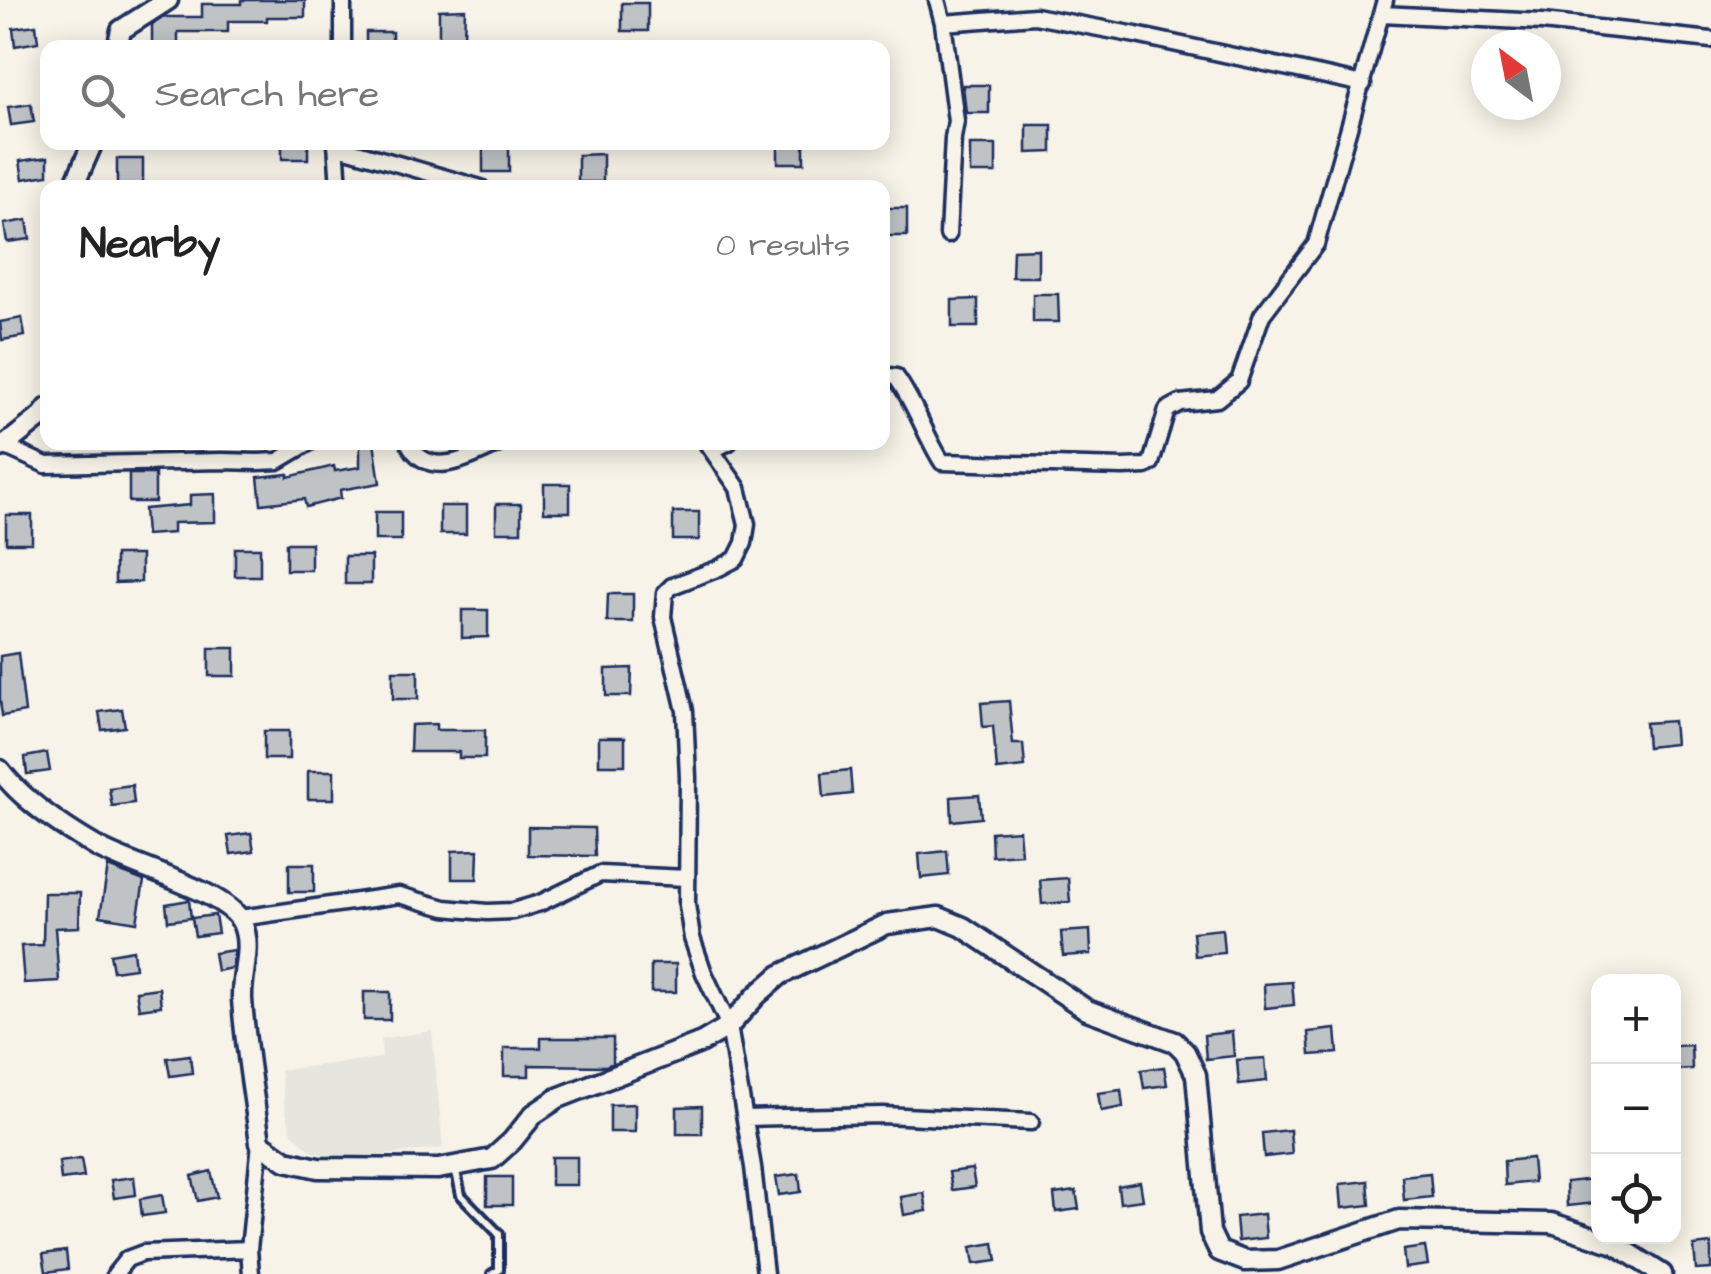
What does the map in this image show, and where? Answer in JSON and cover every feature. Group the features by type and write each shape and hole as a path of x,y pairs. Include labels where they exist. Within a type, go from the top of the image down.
{"street":[{"path":"119,40 121,30 168,0"},
{"path":"343,0 343,40"},
{"path":"937,0 956,121 948,235"},
{"path":"890,376 896,376 942,462 1146,466 1154,458 1167,410 1180,403 1217,399 1238,381 1262,315 1316,244 1383,7 1711,40"},
{"path":"943,23 1035,16 1363,84"},
{"path":"77,180 89,150"},
{"path":"336,150 338,180"},
{"path":"356,150 455,180"},
{"path":"40,418 2,446 46,465 258,462 278,460 296,450"},
{"path":"412,450 424,462 438,466 481,450"},
{"path":"713,450 738,488 747,524 744,544 736,559 672,586 665,593 663,617 685,711 687,905 692,938 729,1026 753,1167 765,1274"},
{"path":"0,770 9,789 97,848 222,902 240,918 247,938 242,996 260,1143 249,1248 251,1274"},
{"path":"240,918 399,896 445,908 513,911 540,903 600,874 687,878"},
{"path":"260,1143 286,1161 318,1168 438,1169 492,1159 534,1114 558,1098 702,1042 729,1026 780,975 887,924 940,917 963,927 1087,1010 1175,1042 1186,1052 1196,1074 1210,1232 1219,1250 1278,1267 1399,1220 1552,1223 1615,1244 1662,1274"},
{"path":"745,1118 883,1115 1031,1122"},
{"path":"115,1274 127,1260 143,1253 249,1248"}],"lane":[{"path":"454,1166 461,1195 499,1234 500,1270 492,1274"}],"shaded area":[{"path":"432,1031 443,1148 346,1160 313,1152 292,1133 280,1070 382,1058 381,1039"}],"building":[{"path":"241,0 305,0 305,17 228,21 228,32 178,32 178,40 152,40 152,25 164,17 202,17 202,4 241,4"},
{"path":"622,3 648,3 648,31 622,31"},
{"path":"465,9 464,37 439,38 439,10"},
{"path":"36,25 38,42 15,46 13,28"},
{"path":"366,32 392,32 392,40 366,40"},
{"path":"963,85 989,85 989,113 966,113"},
{"path":"31,104 34,122 11,125 8,107"},
{"path":"1027,125 1052,125 1052,152 1027,153"},
{"path":"970,145 996,145 996,173 970,173"},
{"path":"282,150 308,150 308,159 282,159"},
{"path":"483,150 509,150 509,172 483,172"},
{"path":"778,150 804,150 804,163 778,163"},
{"path":"603,154 603,180 578,180 578,155"},
{"path":"48,157 48,175 23,179 20,161"},
{"path":"117,159 143,159 143,180 117,180"},
{"path":"890,208 907,208 907,236 890,236"},
{"path":"27,220 30,239 7,242 4,224"},
{"path":"1038,249 1038,277 1012,277 1013,250"},
{"path":"1033,294 1058,294 1059,322 1033,322"},
{"path":"978,299 978,327 952,327 952,300"},
{"path":"22,318 25,336 2,340 0,322"},
{"path":"360,450 375,450 380,483 340,490 341,498 306,507 304,499 261,504 258,477 288,477 334,466 335,471 360,467"},
{"path":"129,474 155,474 155,502 129,502"},
{"path":"544,484 570,484 570,512 544,512"},
{"path":"215,494 215,522 173,523 173,533 146,535 144,509 190,505 190,495"},
{"path":"496,504 521,504 521,532 496,532"},
{"path":"440,506 466,506 466,534 440,534"},
{"path":"375,512 401,512 401,540 375,540"},
{"path":"673,512 699,512 699,540 673,540"},
{"path":"6,515 32,515 32,543 6,543"},
{"path":"286,543 311,543 311,570 286,570"},
{"path":"235,548 260,548 260,576 235,576"},
{"path":"115,555 141,555 141,582 115,583"},
{"path":"345,556 371,556 371,584 345,584"},
{"path":"608,594 633,594 633,622 607,622"},
{"path":"462,610 488,610 488,637 462,638"},
{"path":"209,648 235,648 235,676 209,676"},
{"path":"18,653 25,712 2,716 0,656"},
{"path":"632,668 631,696 606,696 606,669"},
{"path":"393,671 418,671 418,699 393,699"},
{"path":"1009,701 1013,744 1023,744 1025,767 997,770 993,726 983,727 981,703"},
{"path":"122,709 125,727 102,730 99,712"},
{"path":"1673,721 1675,744 1647,747 1645,723"},
{"path":"436,724 436,730 485,730 485,758 459,758 459,752 410,752 411,725"},
{"path":"264,731 289,731 289,759 264,759"},
{"path":"599,737 625,737 625,765 599,765"},
{"path":"47,753 50,771 27,774 25,757"},
{"path":"850,770 852,794 824,797 822,773"},
{"path":"308,771 334,771 334,799 308,799"},
{"path":"132,785 134,803 112,806 109,788"},
{"path":"979,795 981,818 952,821 951,797"},
{"path":"528,827 594,828 595,856 528,855"},
{"path":"1019,830 1021,854 992,856 991,832"},
{"path":"251,833 254,851 231,854 228,836"},
{"path":"478,850 477,879 452,879 452,851"},
{"path":"947,851 949,875 921,878 919,854"},
{"path":"289,864 314,864 314,892 289,892"},
{"path":"108,867 144,881 137,922 100,916"},
{"path":"1068,878 1070,902 1042,904 1040,880"},
{"path":"44,893 80,893 79,927 55,928 59,981 24,983 21,946 43,945"},
{"path":"189,900 191,918 168,921 166,904"},
{"path":"215,915 218,933 195,936 192,918"},
{"path":"1222,929 1224,953 1195,956 1193,932"},
{"path":"1090,930 1091,954 1063,956 1061,932"},
{"path":"133,950 135,968 113,971 110,954"},
{"path":"234,950 232,968 217,971 214,953"},
{"path":"651,964 676,964 676,992 651,992"},
{"path":"1292,982 1294,1005 1265,1008 1264,984"},
{"path":"159,988 161,1006 139,1009 136,991"},
{"path":"364,992 390,992 390,1020 364,1020"},
{"path":"1336,1029 1338,1053 1310,1055 1308,1032"},
{"path":"1232,1032 1234,1056 1206,1059 1204,1035"},
{"path":"541,1038 613,1038 613,1063 529,1065 529,1076 504,1076 504,1048 541,1048"},
{"path":"1691,1045 1692,1069 1681,1070 1681,1046"},
{"path":"190,1055 192,1073 170,1076 167,1058"},
{"path":"1265,1058 1267,1081 1239,1084 1237,1060"},
{"path":"1164,1067 1167,1085 1144,1088 1141,1070"},
{"path":"1121,1090 1123,1107 1101,1111 1098,1093"},
{"path":"635,1104 635,1132 610,1132 610,1105"},
{"path":"702,1106 702,1134 677,1134 677,1107"},
{"path":"1290,1130 1292,1154 1264,1157 1262,1133"},
{"path":"551,1157 577,1157 577,1185 551,1185"},
{"path":"1532,1158 1534,1182 1505,1185 1504,1161"},
{"path":"81,1159 84,1177 61,1180 59,1162"},
{"path":"972,1169 975,1187 952,1190 949,1172"},
{"path":"211,1171 217,1197 198,1201 192,1176"},
{"path":"1430,1173 1432,1197 1404,1200 1402,1176"},
{"path":"799,1174 801,1192 779,1195 776,1177"},
{"path":"134,1177 136,1195 114,1198 111,1180"},
{"path":"487,1177 512,1177 512,1205 487,1205"},
{"path":"1591,1179 1591,1204 1567,1206 1566,1182"},
{"path":"1368,1181 1370,1205 1342,1208 1340,1184"},
{"path":"1140,1182 1143,1200 1120,1203 1118,1186"},
{"path":"1076,1191 1079,1209 1056,1212 1054,1194"},
{"path":"924,1193 927,1211 904,1215 901,1197"},
{"path":"162,1195 165,1213 142,1216 140,1199"},
{"path":"1264,1214 1266,1238 1238,1241 1236,1217"},
{"path":"994,1243 997,1261 974,1264 971,1247"},
{"path":"1711,1244 1711,1269 1696,1270 1694,1246"},
{"path":"1425,1247 1428,1265 1405,1268 1403,1250"},
{"path":"66,1251 68,1269 46,1272 43,1254"}]}
